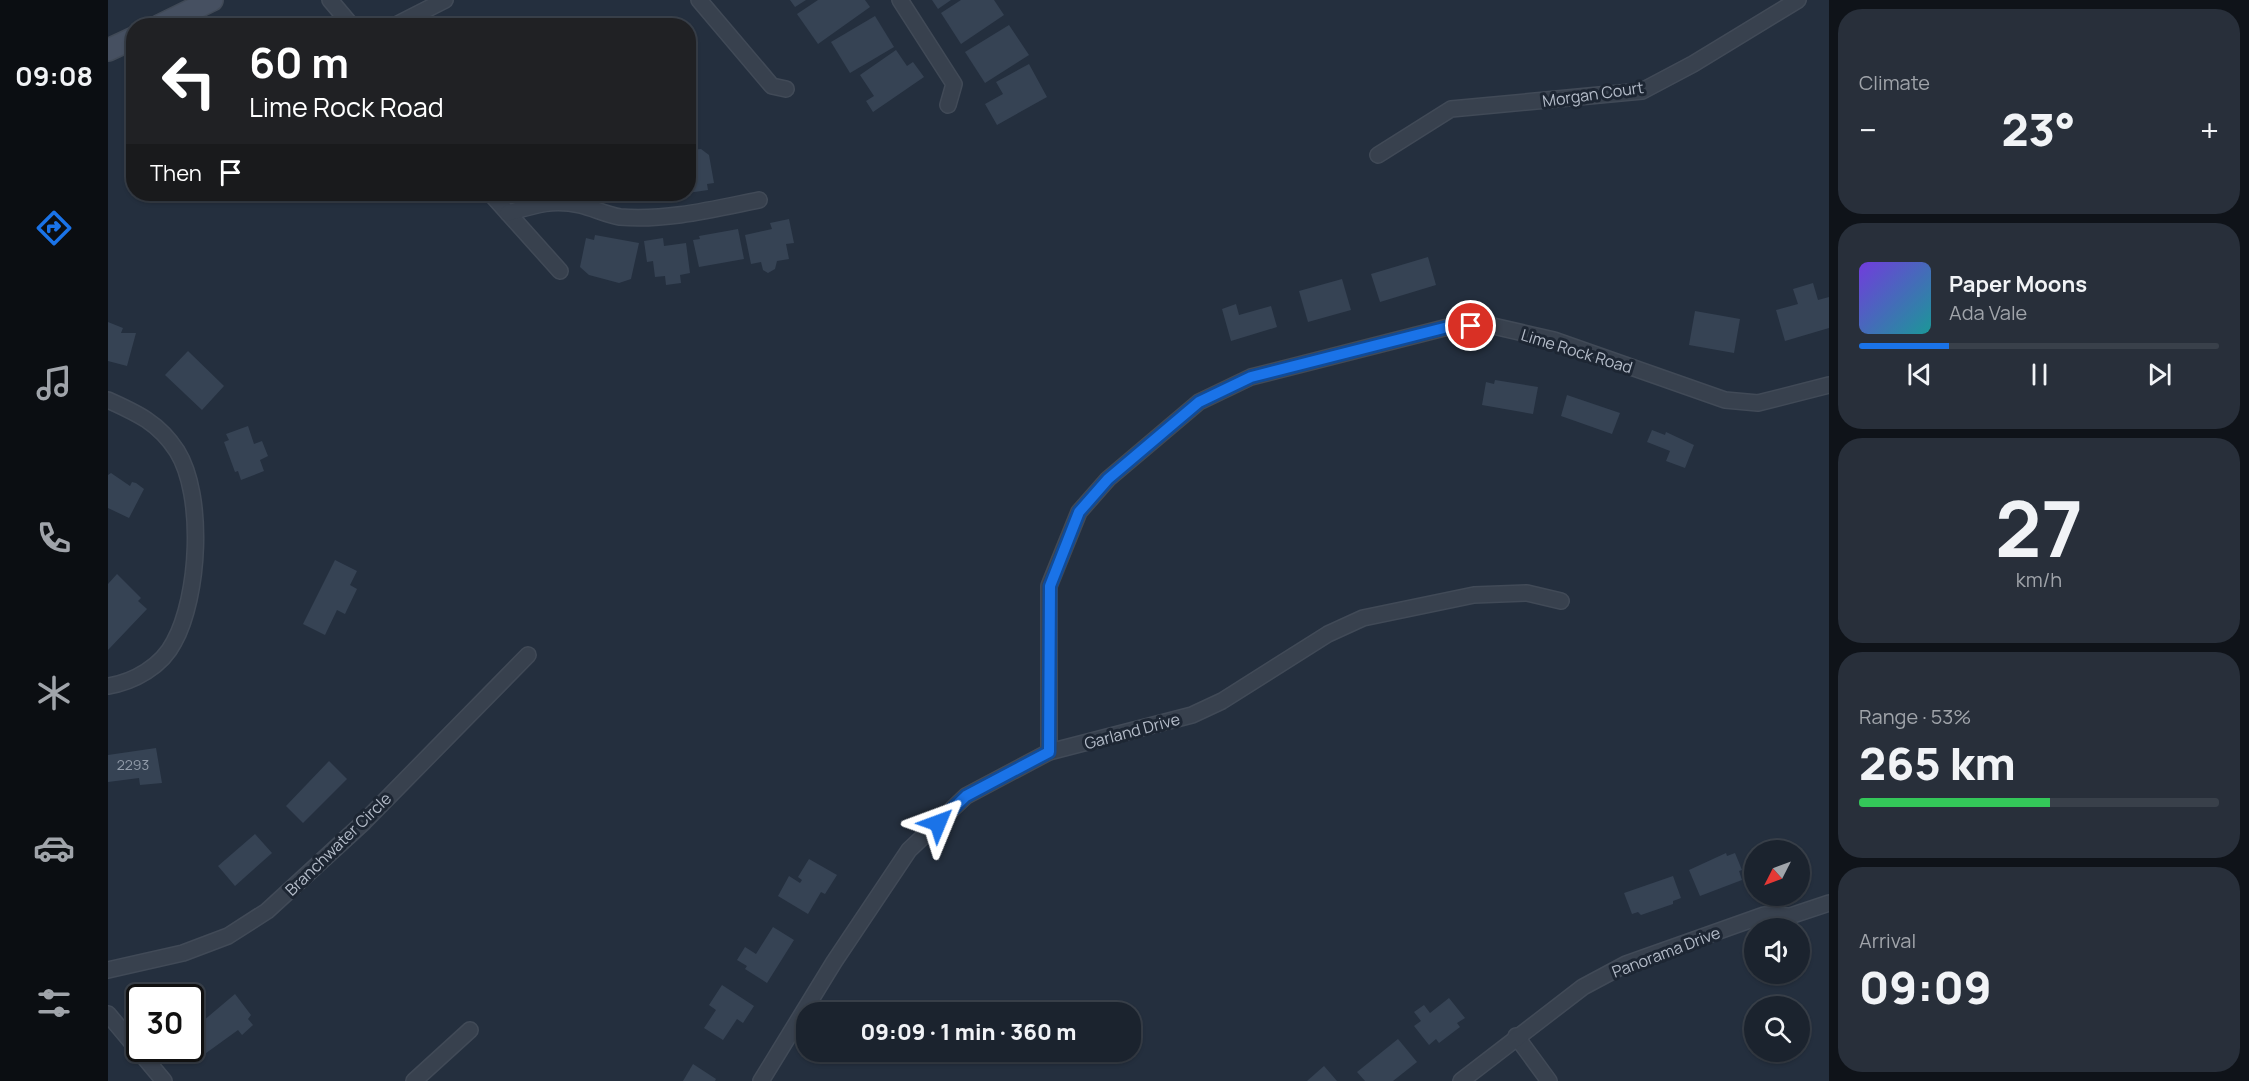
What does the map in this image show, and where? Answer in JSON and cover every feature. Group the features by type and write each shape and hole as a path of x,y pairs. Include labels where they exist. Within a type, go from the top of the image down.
{"main road":[{"path":"175,18 212,0"},
{"path":"108,50 126,42"}],"street":[{"path":"330,0 345,18"},
{"path":"410,18 445,0"},
{"path":"699,0 772,86 786,89"},
{"path":"900,0 954,84 948,105"},
{"name":"Morgan Court","path":"1378,155 1451,109 1642,90 1693,64 1798,0"},
{"path":"507,213 551,201 580,205 618,217 650,217 759,200"},
{"path":"497,201 560,271"},
{"name":"Lime Rock Road","path":"1049,752 1050,586 1079,512 1108,479 1199,402 1251,377 1448,327 1493,326 1554,340 1725,400 1758,403 1829,386"},
{"path":"108,400 143,415 161,429 178,452 188,479 197,538 188,612 174,644 157,664 124,684 108,686"},
{"name":"Garland Drive","path":"761,1081 834,962 909,850 966,796 1049,752 1192,715 1222,701 1328,633 1363,618 1474,595 1527,593 1561,601"},
{"name":"Branchwater Circle","path":"108,970 183,953 228,936 267,911 364,822 528,655"},
{"name":"Panorama Drive","path":"1461,1081 1516,1036 1583,987 1626,964 1764,915 1790,916 1829,903"},
{"path":"108,1014 164,1081"},
{"path":"414,1081 470,1030"},
{"path":"1516,1036 1549,1081"}],"building":[{"path":"790,0 806,0 795,7"},
{"path":"818,0 865,0 870,7 818,44 797,14"},
{"path":"932,0 951,0 938,9"},
{"path":"961,0 994,0 1004,15 961,44 941,13"},
{"path":"875,16 894,47 850,73 831,42"},
{"path":"1009,25 1029,55 985,83 965,52"},
{"path":"896,50 907,66 913,62 924,77 873,112 866,101 874,96 860,75"},
{"path":"1029,64 1047,97 997,125 985,104 1003,94 996,82"},
{"path":"701,149 709,155 714,183 707,184 708,190 696,192 696,150"},
{"path":"789,219 794,243 786,244 789,259 777,261 775,269 768,273 763,270 761,262 751,264 745,235 772,229 770,223"},
{"path":"738,229 744,259 699,267 693,240 700,239 699,236"},
{"path":"595,235 639,243 631,279 619,283 589,275 580,267 586,238 594,240"},
{"path":"663,238 664,246 686,243 690,273 680,275 681,283 666,285 665,276 655,277 653,261 647,262 644,241"},
{"path":"1428,257 1436,285 1380,302 1371,274"},
{"path":"1342,279 1351,310 1308,322 1299,291"},
{"path":"1813,283 1818,300 1829,297 1829,328 1785,341 1776,310 1798,304 1793,289"},
{"path":"1236,304 1239,315 1271,306 1277,327 1231,341 1222,309"},
{"path":"1695,311 1740,319 1734,353 1689,345"},
{"path":"108,322 123,328 121,333 136,333 127,366 108,361"},
{"path":"188,351 224,386 202,410 165,375"},
{"path":"1495,380 1538,387 1533,414 1482,405 1486,382 1494,384"},
{"path":"1567,395 1620,413 1612,434 1561,416"},
{"path":"248,426 254,444 262,441 268,456 260,460 264,471 241,480 238,471 235,472 224,442 229,440 226,434"},
{"path":"1652,430 1665,435 1666,432 1694,445 1685,468 1666,461 1670,451 1647,442"},
{"path":"111,473 130,486 132,482 144,489 129,518 108,508 108,475"},
{"path":"335,560 357,571 350,585 357,589 345,614 337,610 325,635 303,624"},
{"path":"117,574 141,598 138,601 147,609 108,650 108,584"},
{"path":"156,748 162,783 140,785 139,778 108,782 108,755"},
{"path":"329,761 347,779 303,823 286,806"},
{"path":"255,834 272,853 235,886 218,866"},
{"path":"1726,853 1727,856 1735,853 1742,870 1739,871 1742,880 1700,896 1689,870"},
{"path":"809,859 837,875 825,894 821,892 808,914 778,896 789,876 800,883 802,880 798,877"},
{"path":"1673,876 1681,898 1673,901 1673,904 1641,915 1638,912 1632,914 1624,893"},
{"path":"773,927 794,940 767,983 745,969 747,966 737,960 745,947 756,954"},
{"path":"722,985 754,1006 743,1023 737,1019 723,1040 704,1028 716,1010 709,1005"},
{"path":"235,994 251,1015 248,1019 253,1025 242,1035 238,1030 204,1055 204,1020"},
{"path":"1449,998 1465,1018 1457,1023 1460,1027 1439,1043 1436,1039 1429,1045 1414,1026 1421,1021 1414,1012 1424,1005 1430,1013"},
{"path":"1398,1039 1417,1062 1393,1081 1365,1081 1357,1072"},
{"path":"693,1064 716,1079 715,1081 683,1081"},
{"path":"1324,1066 1337,1081 1307,1081"}],"route":[{"path":"938,823 966,796 1049,752 1050,586 1079,512 1108,479 1199,402 1251,377 1448,327 1471,326"}]}
